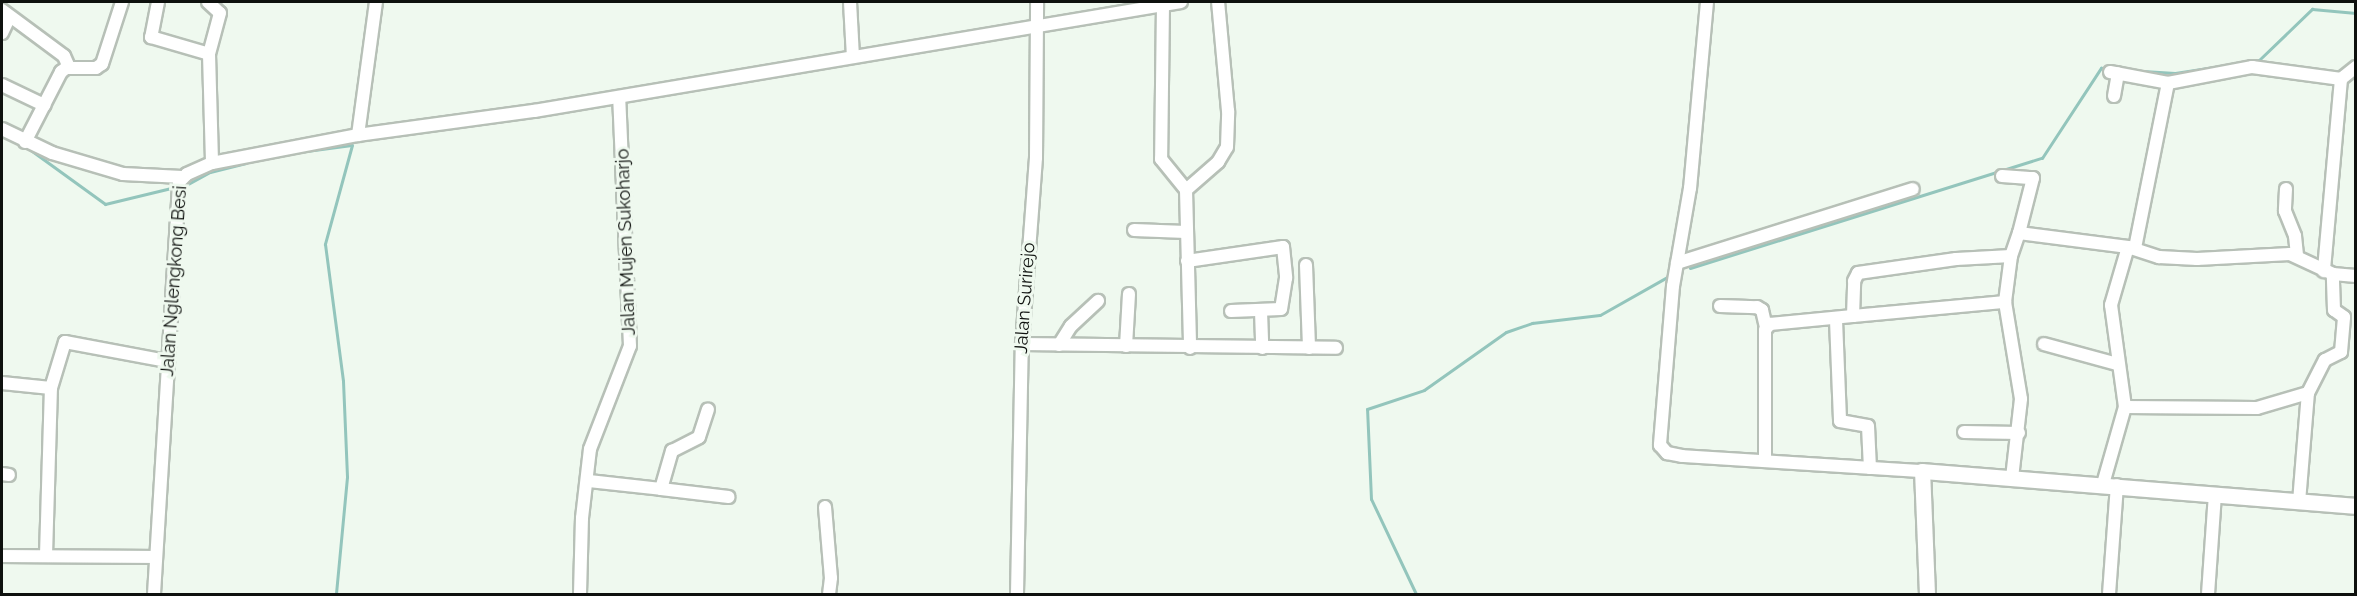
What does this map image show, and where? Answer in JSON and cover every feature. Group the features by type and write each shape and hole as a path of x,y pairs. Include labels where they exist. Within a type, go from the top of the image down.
{"street":[{"path":"25,142 61,72 69,68 96,68 102,64 122,2"},
{"path":"158,2 151,37 209,54"},
{"path":"208,2 219,13 209,54 212,163"},
{"path":"358,135 376,2"},
{"path":"850,2 853,57"},
{"name":"Jalan Surirejo","path":"1017,594 1022,344 1036,158 1040,25 1037,2"},
{"name":"Jalan Nglengkong Besi","path":"154,594 177,189 182,177 212,163 358,135 619,97 1181,2"},
{"path":"1186,190 1218,162 1227,147 1228,111 1218,2"},
{"path":"1707,2 1690,188 1677,263 1660,445 1667,453 1682,456 1765,459 2110,485 2355,506"},
{"path":"1163,4 1161,159 1186,190 1190,348"},
{"path":"2,33 5,14 64,56 69,68"},
{"path":"2114,96 2114,73 2168,82 2240,67 2341,79"},
{"path":"2299,502 2308,393 2325,360 2341,352 2344,317 2334,310 2329,272 2341,79 2355,67"},
{"path":"2109,594 2110,485 2125,407 2117,364 2111,305 2131,248 2168,82"},
{"path":"2,85 44,105"},
{"name":"Jalan Mujen Sukoharjo","path":"580,594 582,518 589,481 590,449 630,346 619,97"},
{"path":"2,129 25,142 123,174 182,177"},
{"path":"2002,176 2033,178 2011,256 2005,302 2018,359 2021,399 2019,433 2012,478"},
{"path":"1677,263 1913,189"},
{"path":"2286,189 2285,211 2295,236 2297,255"},
{"path":"1134,230 1186,232"},
{"path":"2019,233 2131,248 2159,257 2197,260 2297,255 2329,272 2355,276"},
{"path":"1187,261 1283,247 1284,304 1277,311 1231,311"},
{"path":"1854,316 1854,281 1858,273 1956,259 2011,256"},
{"path":"1306,265 1310,348"},
{"path":"1126,346 1129,294"},
{"path":"1059,345 1071,326 1098,301"},
{"path":"1766,327 1773,323 1836,320 1938,305 2005,302"},
{"path":"1720,306 1757,307 1762,310 1766,327 1765,459"},
{"path":"1261,312 1262,348"},
{"path":"1836,320 1840,421 1868,426 1870,468"},
{"path":"46,555 51,388 65,342 167,361"},
{"path":"1022,344 1190,348 1336,348"},
{"path":"2044,344 2117,364"},
{"path":"2,383 51,388"},
{"path":"2125,407 2257,408 2308,393"},
{"path":"661,489 672,450 699,437 708,409"},
{"path":"1964,432 2019,433"},
{"path":"1922,471 1927,594"},
{"path":"589,481 729,497"},
{"path":"2208,594 2215,495"},
{"path":"825,507 831,578 829,594"},
{"path":"2,556 155,556"}],"waterway":[{"path":"2249,62 2259,60 2312,9 2356,13"},
{"path":"2127,70 2175,73 2240,63"},
{"path":"1690,268 2042,158 2101,68 2109,68"},
{"path":"299,152 352,145 325,244 343,381 347,477 336,594"},
{"path":"25,146 105,204 171,188"},
{"path":"188,184 210,172 246,163"},
{"path":"1416,594 1371,499 1367,409 1424,390 1506,332 1532,323 1600,315 1669,276"}]}
